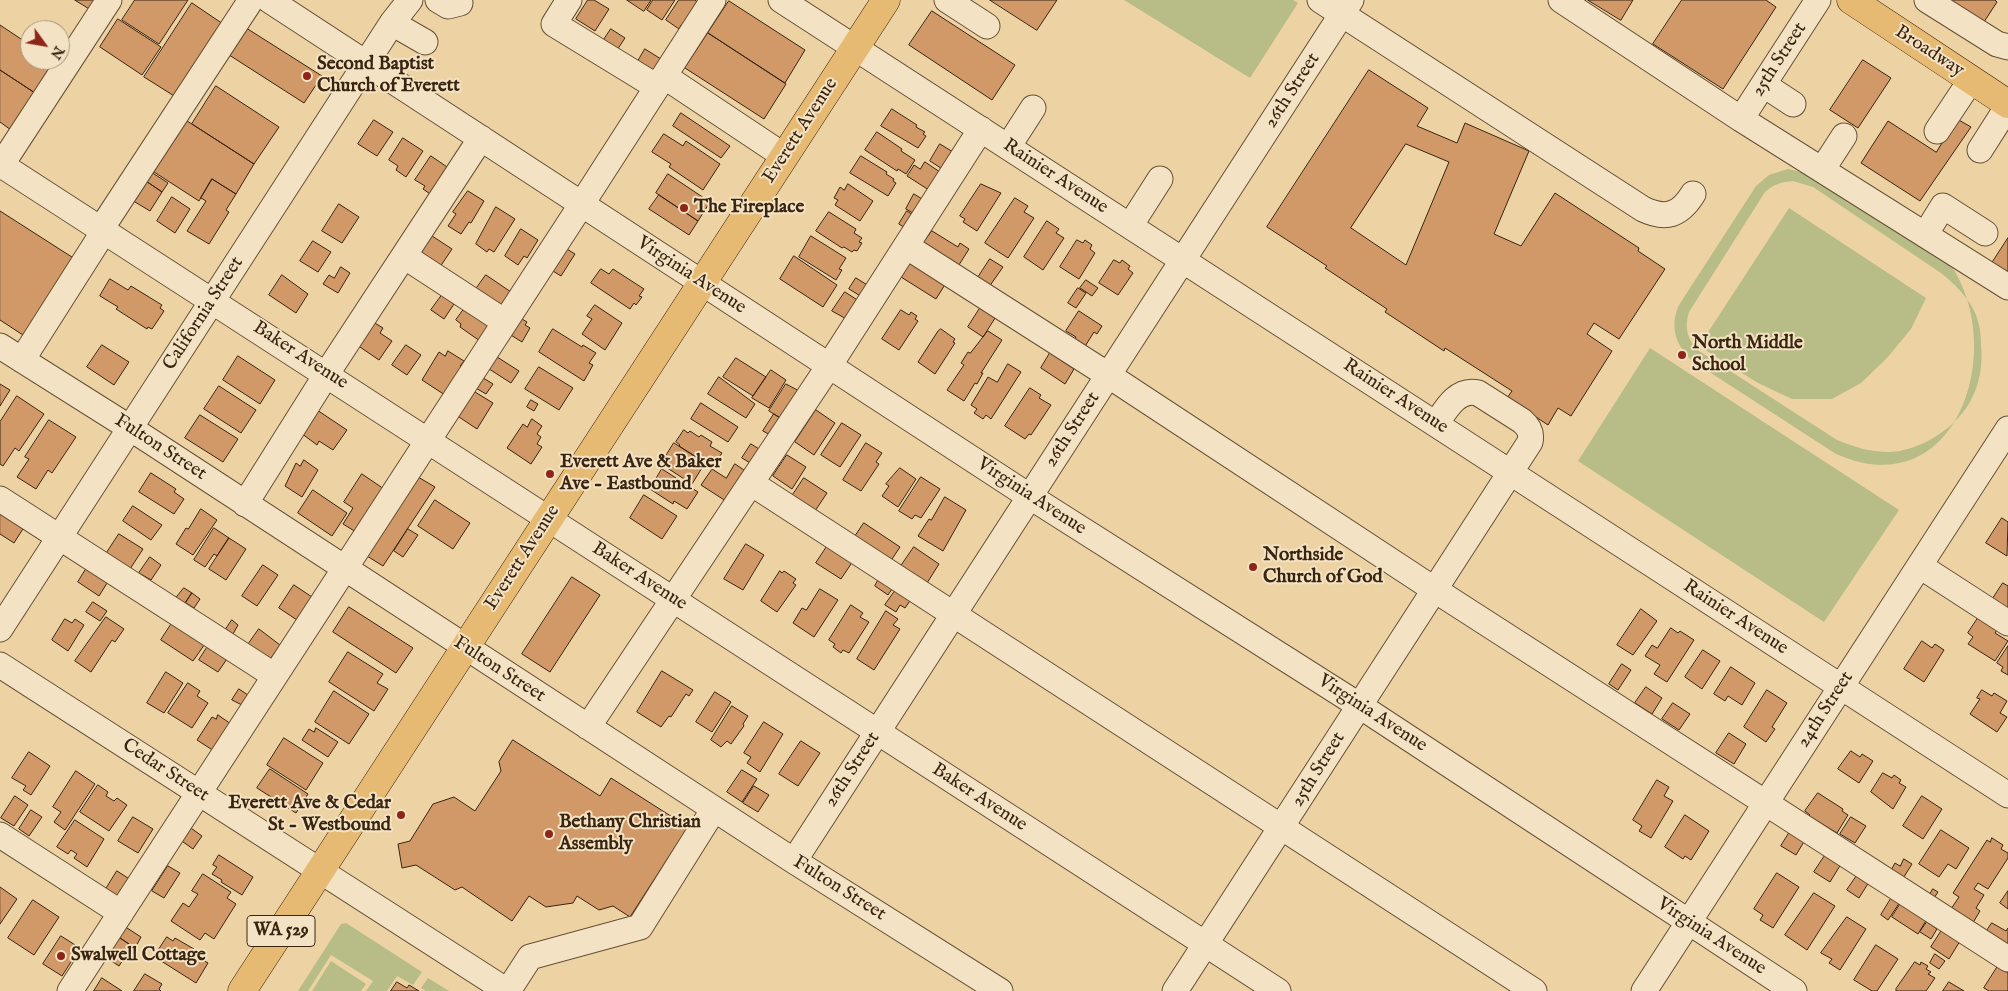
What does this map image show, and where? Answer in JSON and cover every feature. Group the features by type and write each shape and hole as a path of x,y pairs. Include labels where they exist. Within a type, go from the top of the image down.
{"main road":[{"name":"Everett Avenue","path":"242,991 886,0"},
{"name":"Broadway","path":"1851,0 2008,105"}],"street":[{"path":"1,165 109,0"},
{"path":"22,360 251,0"},
{"name":"Virginia Avenue","path":"269,0 1030,497 1360,706 1794,991"},
{"name":"California Street","path":"0,629 392,23 410,0"},
{"path":"570,0 554,24 661,82 784,156"},
{"path":"70,991 713,0"},
{"name":"Rainier Avenue","path":"781,0 2008,794"},
{"path":"947,0 987,26"},
{"path":"1320,0 1347,7 1643,209 1652,213 1670,214 1681,210 1693,194"},
{"name":"25th Street","path":"1741,119 1818,0"},
{"path":"1927,0 1997,44 2008,47"},
{"path":"1563,1 1628,36 1741,119 1837,171 1924,235 2008,288"},
{"name":"26th Street","path":"794,861 1347,7"},
{"path":"392,23 425,42"},
{"path":"1937,131 1971,80"},
{"path":"1764,85 1793,104"},
{"path":"1980,150 2008,105"},
{"path":"1008,147 1033,108"},
{"path":"588,728 829,366 981,129"},
{"path":"1837,171 1844,136"},
{"path":"245,504 327,374 481,138"},
{"name":"Baker Avenue","path":"1,165 213,300 548,519 641,589 674,599 1278,991"},
{"path":"1130,226 1160,179"},
{"path":"1924,235 1943,206 1985,233"},
{"path":"906,246 2008,959"},
{"path":"404,256 505,322"},
{"name":"Fulton Street","path":"0,346 130,428 465,648 566,701 588,728 1000,991"},
{"name":"25th Street","path":"1175,991 1512,473 1530,442 1531,433 1522,421 1472,391 1463,393 1455,399 1436,424"},
{"name":"24th Street","path":"1644,991 1920,566 2004,446"},
{"path":"751,483 1534,991"},
{"path":"0,499 275,676"},
{"path":"1920,566 2008,623"},
{"name":"Cedar Street","path":"0,665 503,990"},
{"path":"503,990 530,958 640,928 714,809"},
{"path":"0,835 121,913"}],"green space":[{"path":"1124,0 1293,0 1298,3 1250,78"},
{"path":"1788,169 1810,174 1950,264 1967,299 1941,273 1813,187 1789,181 1775,185 1765,192 1689,312 1687,328 1689,338 1699,351 1837,440 1862,449 1888,452 1914,447 1942,433 1950,425 1941,439 1913,459 1878,465 1836,454 1694,362 1679,343 1676,336 1675,321 1679,305 1756,186 1769,175"},
{"path":"1789,208 1926,298 1911,329 1887,358 1861,383 1832,399 1792,399 1758,383 1699,346"},
{"path":"1650,348 1899,510 1824,622 1578,461"},
{"path":"346,923 422,972 413,985 397,976 387,991 366,991 373,981 331,955 308,991 298,991 341,924"},
{"path":"331,961 366,984 361,991 312,991"},
{"path":"428,978 449,991 426,991 421,988"}],"building":[{"path":"75,0 96,0 90,9"},
{"path":"135,0 188,0 159,44 122,20"},
{"path":"588,0 594,0 609,9 595,31 576,19"},
{"path":"627,0 651,0 644,11"},
{"path":"653,0 675,0 662,20 647,10"},
{"path":"679,0 695,0 700,4 685,28 681,25 679,29 666,20"},
{"path":"990,0 1057,0 1037,30"},
{"path":"1588,0 1633,0 1621,20"},
{"path":"1682,0 1766,0 1776,7 1723,89 1653,44"},
{"path":"1945,0 1995,0 1997,2 1982,25"},
{"path":"729,1 805,50 785,83 708,33"},
{"path":"192,3 226,26 179,99 144,77"},
{"path":"932,11 1015,65 992,100 909,45"},
{"path":"118,19 161,47 142,75 100,47"},
{"path":"0,25 20,38 20,70 51,70 35,93 0,70"},
{"path":"243,26 322,76 304,103 226,53"},
{"path":"611,29 625,38 617,50 603,41"},
{"path":"708,33 786,84 764,119 685,68"},
{"path":"645,49 661,59 653,72 637,63"},
{"path":"1863,60 1891,78 1858,128 1830,110"},
{"path":"0,70 35,93 11,130 0,122"},
{"path":"1369,70 1428,108 1417,126 1457,143 1465,123 1529,151 1494,234 1521,246 1555,193 1639,248 1638,251 1665,269 1619,339 1594,323 1587,334 1612,351 1571,416 1558,408 1548,425 1507,398 1512,391 1445,348 1444,351 1385,312 1387,309 1325,268 1327,266 1267,227","holes":["1406,144 1449,162 1406,265 1351,228"]},
{"path":"216,86 279,127 254,164 192,124"},
{"path":"892,109 925,132 923,134 926,136 918,148 881,126"},
{"path":"681,113 730,146 721,158 673,126"},
{"path":"184,119 254,164 236,194 212,179 199,201 151,170"},
{"path":"1957,119 1971,127 1920,201 1861,163 1888,121 1936,152"},
{"path":"374,120 393,132 377,156 358,144"},
{"path":"877,132 915,160 906,174 898,169 897,171 865,150"},
{"path":"664,134 683,146 686,141 720,164 703,190 669,167 671,164 652,152"},
{"path":"403,138 423,151 406,177 396,170 398,166 389,160"},
{"path":"940,144 958,155 947,172 930,161"},
{"path":"431,156 450,169 433,196 423,189 425,186 415,180"},
{"path":"861,156 887,172 886,174 894,179 893,181 896,183 888,196 850,173"},
{"path":"925,162 943,174 932,192 907,176 914,165 920,169"},
{"path":"148,170 168,183 162,192 143,179"},
{"path":"668,174 710,202 698,221 656,193"},
{"path":"143,179 162,192 150,211 130,199"},
{"path":"212,179 236,194 226,210 229,212 209,244 187,231 206,201 201,198"},
{"path":"848,184 873,201 860,221 835,205 838,200 834,198 840,187 844,190"},
{"path":"981,184 1001,193 977,231 963,222 965,219 960,216"},
{"path":"468,191 484,201 471,223 469,222 461,234 448,226 456,214 453,212"},
{"path":"914,194 927,202 918,216 906,209"},
{"path":"659,195 698,221 689,235 649,209"},
{"path":"172,197 190,209 175,233 157,221"},
{"path":"1015,198 1028,206 1024,212 1034,218 1008,258 985,243"},
{"path":"339,204 359,217 342,243 322,231"},
{"path":"496,207 515,219 494,252 489,249 487,252 476,244"},
{"path":"0,211 75,259 26,337 0,320"},
{"path":"907,211 916,217 908,230 899,224"},
{"path":"829,212 856,229 854,233 862,238 859,242 862,243 857,251 854,250 852,252 844,247 842,248 816,231"},
{"path":"1047,221 1059,229 1056,233 1064,238 1043,270 1024,257"},
{"path":"521,229 538,240 527,258 524,256 518,265 505,256"},
{"path":"932,231 958,247 960,243 969,249 957,268 922,245"},
{"path":"429,234 452,249 440,267 417,252"},
{"path":"811,236 846,258 839,269 842,270 836,280 799,257"},
{"path":"2008,238 2008,273 1992,263"},
{"path":"1077,240 1083,243 1085,240 1092,245 1090,249 1095,253 1079,279 1060,267"},
{"path":"313,241 331,252 318,272 300,261"},
{"path":"562,246 575,254 561,276 548,268"},
{"path":"794,256 837,285 823,307 780,279"},
{"path":"990,259 1003,267 989,287 977,279"},
{"path":"1114,260 1120,263 1122,260 1130,266 1128,269 1133,273 1118,295 1099,283"},
{"path":"911,261 946,283 936,299 901,277"},
{"path":"341,267 350,273 338,293 323,284 329,275 334,278"},
{"path":"601,269 609,274 613,269 644,289 639,296 642,297 636,305 634,303 630,309 591,283"},
{"path":"282,275 308,294 296,313 269,295"},
{"path":"486,275 511,292 502,306 476,289"},
{"path":"856,278 869,286 862,297 849,289"},
{"path":"110,279 128,290 131,286 162,305 160,308 164,311 152,329 148,327 147,329 100,296"},
{"path":"1086,280 1098,288 1092,296 1080,288"},
{"path":"1078,288 1086,293 1076,308 1068,303"},
{"path":"845,292 862,303 850,321 832,311"},
{"path":"442,295 454,304 444,319 431,310"},
{"path":"467,305 492,323 480,341 460,327 461,324 456,320"},
{"path":"595,305 622,323 605,350 582,334 592,319 587,316"},
{"path":"982,305 997,315 983,337 968,327"},
{"path":"901,310 909,315 911,312 917,316 915,319 918,321 899,350 882,339"},
{"path":"1079,311 1102,326 1097,334 1094,332 1084,348 1073,341 1076,337 1066,331"},
{"path":"522,319 527,322 525,325 530,328 522,342 506,332"},
{"path":"373,322 383,328 380,333 392,341 379,360 357,345"},
{"path":"553,329 582,347 583,345 596,353 589,363 593,365 584,381 539,352"},
{"path":"941,329 955,339 953,342 955,343 935,374 918,362"},
{"path":"988,331 1002,340 981,373 983,373 977,384 975,383 964,401 947,390 964,365 961,363 968,352 970,353"},
{"path":"102,345 129,362 114,385 87,367"},
{"path":"406,345 421,355 407,375 392,365"},
{"path":"448,351 464,361 445,395 422,380 439,352 445,356"},
{"path":"1050,353 1074,369 1065,384 1041,368"},
{"path":"494,355 519,371 511,383 486,367"},
{"path":"238,356 275,380 260,404 223,380"},
{"path":"736,358 766,377 753,396 723,377"},
{"path":"1008,364 1021,372 991,419 986,415 983,419 974,413 977,409 971,405 988,377 997,382"},
{"path":"539,367 573,388 559,410 525,389"},
{"path":"771,370 786,380 769,408 752,398"},
{"path":"480,376 493,384 486,394 474,387"},
{"path":"719,377 755,404 746,418 708,394"},
{"path":"0,384 10,390 0,406"},
{"path":"786,384 803,393 785,421 769,411"},
{"path":"219,386 256,410 241,433 204,409"},
{"path":"1030,388 1041,395 1039,398 1051,405 1031,435 1029,434 1025,439 1005,426"},
{"path":"475,392 493,403 477,429 459,417"},
{"path":"17,396 44,414 19,451 15,448 3,466 0,464 0,422"},
{"path":"531,400 538,404 534,411 527,407"},
{"path":"701,403 738,427 728,442 691,419"},
{"path":"317,410 347,430 333,450 319,441 317,445 301,433"},
{"path":"816,410 835,423 814,455 795,442"},
{"path":"774,414 785,421 774,437 763,431"},
{"path":"200,415 238,439 223,462 185,438"},
{"path":"532,419 542,426 537,434 541,437 537,444 542,447 531,464 507,448 523,424 527,427"},
{"path":"49,420 76,437 52,473 48,470 36,489 17,477 29,459 25,457"},
{"path":"842,423 861,435 840,467 821,455"},
{"path":"684,430 688,433 690,431 699,437 701,435 712,442 710,446 722,453 716,462 713,460 709,465 679,446 676,442"},
{"path":"674,443 705,463 692,484 661,464"},
{"path":"866,443 882,453 876,462 879,464 861,491 843,480"},
{"path":"751,444 764,452 755,466 742,458"},
{"path":"787,455 806,467 792,489 773,476"},
{"path":"304,460 318,470 302,497 285,486 296,463 300,466"},
{"path":"735,464 750,474 732,505 701,485 712,469 726,478"},
{"path":"900,468 916,479 898,507 882,496 889,486 886,484"},
{"path":"662,469 698,492 687,509 674,501 673,504 650,489"},
{"path":"151,473 176,489 174,492 184,499 174,514 139,492"},
{"path":"362,474 384,489 356,532 343,524 353,508 344,502"},
{"path":"418,477 435,487 383,566 367,556"},
{"path":"921,477 940,489 921,518 915,515 912,519 899,511"},
{"path":"804,478 827,493 815,511 792,496"},
{"path":"313,490 347,513 332,536 298,513"},
{"path":"644,495 677,516 662,539 630,518"},
{"path":"945,497 966,510 943,551 918,536 929,519 931,520"},
{"path":"435,500 470,523 453,549 418,526"},
{"path":"133,506 162,525 151,540 123,521"},
{"path":"0,508 26,524 14,543 0,534"},
{"path":"201,509 217,520 193,555 176,544"},
{"path":"2002,518 2008,522 2007,556 1986,543"},
{"path":"864,523 900,547 890,562 854,538"},
{"path":"214,528 229,538 217,556 214,554 205,567 194,560"},
{"path":"408,529 418,535 403,557 394,551"},
{"path":"119,534 143,549 130,569 106,554"},
{"path":"229,538 246,549 226,580 209,569"},
{"path":"746,544 764,555 743,590 724,579"},
{"path":"828,545 853,561 841,579 816,563"},
{"path":"914,547 939,564 927,583 901,566"},
{"path":"150,557 161,565 151,580 139,573"},
{"path":"263,565 278,575 257,606 242,596"},
{"path":"88,566 109,580 99,596 78,582"},
{"path":"780,571 782,573 784,571 796,579 793,583 796,585 777,612 761,601"},
{"path":"572,577 600,595 550,672 522,654"},
{"path":"880,577 894,586 888,595 875,586"},
{"path":"2003,583 2008,586 2008,607 2005,612 1990,603"},
{"path":"294,585 312,597 297,620 279,608"},
{"path":"184,588 192,593 184,604 176,598"},
{"path":"897,588 912,598 905,608 900,605 896,612 885,605"},
{"path":"820,589 838,600 814,637 793,623 802,608 806,610"},
{"path":"192,593 200,599 194,608 186,603"},
{"path":"93,602 107,611 100,621 86,612"},
{"path":"851,605 863,613 860,617 869,622 849,653 843,650 841,653 833,647 835,644 829,640"},
{"path":"349,607 413,648 396,673 333,632"},
{"path":"1641,609 1657,621 1633,655 1617,645"},
{"path":"886,611 898,619 893,625 900,629 874,670 857,659"},
{"path":"106,617 124,629 115,642 112,640 91,672 75,661"},
{"path":"1978,618 1997,630 1995,633 2008,641 1995,661 1968,644 1973,637 1968,633"},
{"path":"65,619 72,623 75,619 84,625 68,651 52,640"},
{"path":"174,620 207,641 193,661 161,640"},
{"path":"232,620 238,625 233,634 226,629"},
{"path":"1671,628 1678,633 1680,631 1694,640 1667,682 1654,674 1660,665 1645,656 1652,645 1657,648"},
{"path":"259,629 280,645 269,661 247,646"},
{"path":"1922,641 1932,648 1935,644 1944,650 1924,682 1904,669"},
{"path":"210,643 229,656 218,672 199,660"},
{"path":"2008,646 2008,675 2001,671 2003,667 1997,663"},
{"path":"1703,650 1720,661 1702,689 1685,677"},
{"path":"348,652 383,674 377,683 388,689 374,711 329,682"},
{"path":"1622,664 1631,670 1618,690 1609,684"},
{"path":"1731,667 1755,683 1742,705 1728,696 1725,701 1714,694"},
{"path":"662,671 693,690 689,696 686,694 671,717 669,716 661,727 637,712"},
{"path":"166,672 183,683 164,713 147,703"},
{"path":"188,683 200,691 197,696 208,703 192,728 168,713"},
{"path":"1646,687 1662,698 1652,714 1635,703"},
{"path":"239,689 248,695 242,705 232,700"},
{"path":"1767,690 1787,703 1772,727 1775,729 1766,742 1744,727"},
{"path":"1982,690 1992,696 1994,693 2007,701 2000,713 2007,717 1997,732 1970,714 1980,699 1977,698"},
{"path":"334,691 369,714 349,744 315,722"},
{"path":"715,692 731,702 712,732 696,722"},
{"path":"1673,703 1690,714 1679,730 1662,719"},
{"path":"732,706 748,716 743,724 744,726 731,744 727,741 721,747 711,740"},
{"path":"218,715 231,724 214,751 197,740 212,717 216,719"},
{"path":"764,722 783,734 760,772 747,763 751,757 744,753"},
{"path":"316,728 338,742 328,757 302,740 309,729 314,732"},
{"path":"1729,733 1746,744 1734,764 1716,753"},
{"path":"284,738 323,763 306,790 267,765"},
{"name":"Bethany Christian Assembly","path":"513,740 600,796 611,778 688,827 630,917 613,906 599,910 577,896 573,903 546,907 529,896 512,921 462,887 455,890 416,865 402,868 398,844 410,841 433,804 454,797 475,811 501,771 499,762"},
{"path":"801,741 820,753 798,786 779,774"},
{"path":"1851,751 1860,757 1862,754 1873,761 1859,783 1838,769"},
{"path":"29,752 50,766 31,795 23,790 26,786 12,778"},
{"path":"270,769 308,794 296,813 257,788"},
{"path":"742,770 757,779 742,802 727,792"},
{"path":"76,771 95,784 65,830 54,822 61,812 53,807"},
{"path":"1883,773 1892,778 1894,775 1901,780 1899,783 1906,787 1893,809 1871,792"},
{"path":"1657,780 1669,787 1664,796 1673,801 1651,838 1639,831 1642,826 1633,820"},
{"path":"98,785 108,792 106,796 114,801 117,798 127,805 109,831 80,812"},
{"path":"754,786 769,795 758,812 743,803"},
{"path":"1818,793 1843,809 1842,811 1848,815 1837,833 1809,816 1805,811"},
{"path":"15,796 28,805 14,826 1,818"},
{"path":"1922,796 1942,809 1923,839 1903,826"},
{"path":"31,810 42,817 29,836 19,829"},
{"path":"1685,815 1709,831 1691,860 1685,856 1683,859 1665,847"},
{"path":"133,817 153,829 138,853 118,841"},
{"path":"1851,817 1866,826 1855,843 1840,834"},
{"path":"75,820 104,839 87,867 74,858 77,854 71,850 68,854 57,847"},
{"path":"188,826 202,836 193,849 179,839"},
{"path":"1791,830 1805,840 1796,855 1781,846"},
{"path":"1941,830 1969,848 1956,869 1948,864 1939,877 1919,864"},
{"path":"1992,838 2003,845 2001,849 2008,853 2008,858 1988,889 1978,883 1974,889 1984,895 1976,908 1980,911 1971,926 1949,912 1959,897 1953,893 1987,840 1990,842"},
{"path":"1826,854 1841,864 1830,882 1814,872"},
{"path":"219,855 253,877 242,895 212,874 217,867 213,865"},
{"path":"1904,859 1912,864 1902,880 1890,872 1895,863 1900,866"},
{"path":"168,866 180,873 164,898 152,891"},
{"path":"117,871 131,880 119,898 106,889"},
{"path":"1777,873 1799,887 1773,928 1760,920 1763,915 1754,909"},
{"path":"203,874 231,892 227,898 236,904 214,939 205,933 200,940 171,921 183,903 189,907 198,894 192,891"},
{"path":"1858,874 1869,882 1859,898 1847,890"},
{"path":"0,887 17,899 0,924"},
{"path":"1933,889 1938,892 1932,901 1928,898"},
{"path":"2008,891 2008,909 2000,903"},
{"path":"1814,893 1835,906 1807,950 1785,935"},
{"path":"1892,897 1900,902 1888,920 1881,915"},
{"path":"33,900 59,917 34,955 8,938"},
{"path":"1901,903 1927,919 1918,934 1892,917"},
{"path":"1847,917 1866,929 1840,970 1829,963 1832,959 1821,953"},
{"path":"1927,922 1937,929 1931,939 1920,932"},
{"path":"1992,923 2006,931 2008,928 2008,946 1984,935"},
{"path":"124,926 141,937 135,948 117,936"},
{"path":"1942,930 1960,941 1949,959 1931,947"},
{"name":"Swalwell Cottage","path":"61,936 80,948 62,976 43,964"},
{"path":"117,936 132,946 119,966 104,956"},
{"path":"167,937 173,941 175,938 194,949 191,953 208,963 196,983 158,959 160,956 156,954"},
{"path":"1876,945 1898,959 1877,991 1872,991 1854,980"},
{"path":"1935,954 1945,961 1939,969 1930,963"},
{"path":"1915,962 1920,965 1921,962 1928,966 1926,969 1931,972 1928,974 1935,978 1926,991 1896,991 1896,989"},
{"path":"1998,966 2008,973 2008,991 1989,991 1984,988"},
{"path":"145,974 162,984 159,989 161,991 134,991"},
{"path":"102,978 122,991 94,991"},
{"path":"397,982 407,988 409,985 419,991 391,991"},
{"path":"1949,982 1964,991 1943,991"}],"place":[{"name":"Second Baptist Church of Everett","path":"307,76"},
{"name":"The Fireplace","path":"684,208"},
{"name":"North Middle School","path":"1682,355"},
{"name":"Everett Ave & Baker Ave - Eastbound","path":"550,474"},
{"name":"Northside Church of God","path":"1253,567"},
{"name":"Everett Ave & Cedar St - Westbound","path":"401,815"},
{"name":"Bethany Christian Assembly","path":"549,834"},
{"name":"Swalwell Cottage","path":"61,956"}]}
